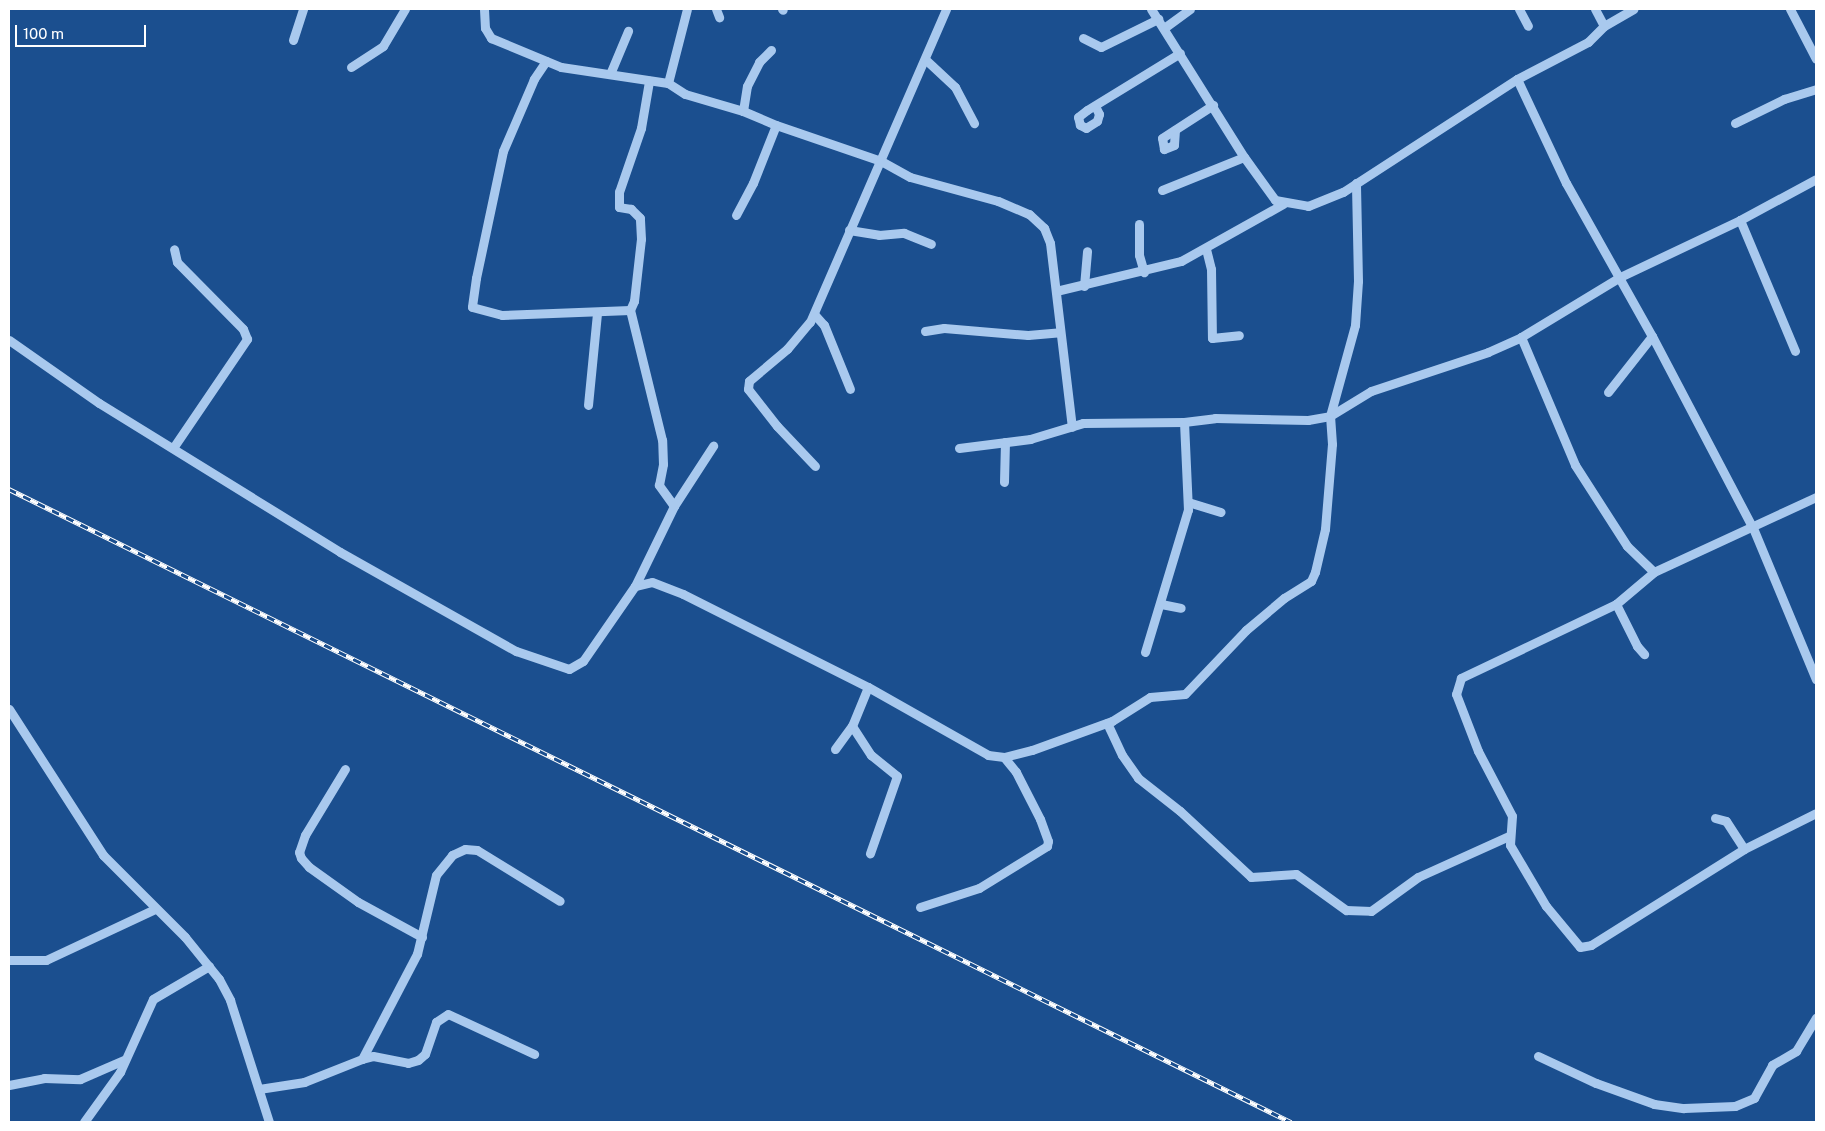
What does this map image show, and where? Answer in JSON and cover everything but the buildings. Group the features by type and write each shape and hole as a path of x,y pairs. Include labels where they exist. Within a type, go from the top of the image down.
{"street":[{"path":"293,40 303,9"},
{"path":"351,68 383,46 405,9"},
{"path":"484,9 485,28 491,38 546,61 586,73 610,74 668,83 685,94 744,110 776,125 880,161 910,177 998,201 1029,214 1044,228 1050,243 1072,427"},
{"path":"668,83 687,9"},
{"path":"815,466 777,426 748,389 748,381 787,349 814,314 849,230 926,60 946,9"},
{"path":"1151,9 1244,157 1275,200 1283,204 1308,206 1330,198 1356,183 1517,79 1588,42 1604,26 1634,9"},
{"path":"1164,28 1190,9"},
{"path":"1518,9 1528,26"},
{"path":"1595,9 1604,26"},
{"path":"1790,9 1816,59"},
{"path":"1083,38 1101,47 1158,20"},
{"path":"610,74 628,31"},
{"path":"744,110 747,86 759,62 771,50"},
{"path":"1095,106 1180,53"},
{"path":"926,60 955,87 974,123"},
{"path":"546,61 534,79 503,151 472,307 518,316 630,310"},
{"path":"1517,79 1566,183 1620,276 1753,528 1812,657 1816,679"},
{"path":"649,81 641,128 620,192 619,207 631,209 640,218 641,239 634,301 630,310 662,440 663,464 660,485 674,506"},
{"path":"1735,123 1784,100 1816,89"},
{"path":"1175,130 1213,105"},
{"path":"736,215 753,183 776,125"},
{"path":"1162,190 1244,157"},
{"path":"959,448 1044,436 1083,424 1184,422 1215,418 1275,421 1330,416 1371,390 1488,352 1521,337 1620,276 1740,220 1816,179"},
{"path":"635,586 645,582 660,584 868,686 988,755 1004,756 1107,723 1150,697 1185,694 1246,630 1284,598 1311,582 1325,529 1332,444 1330,416 1355,325 1358,281 1356,183"},
{"path":"1056,291 1144,272 1181,261 1206,249 1283,204"},
{"path":"1740,220 1795,351"},
{"path":"1140,224 1139,255 1144,272"},
{"path":"849,230 879,235 904,233 931,244"},
{"path":"173,448 247,339 243,329 176,262 174,249"},
{"path":"1206,249 1211,269 1212,338 1239,336"},
{"path":"1084,286 1087,252"},
{"path":"588,405 597,313"},
{"path":"814,314 824,325 850,389"},
{"path":"924,331 944,328 1028,336 1060,332"},
{"path":"1608,392 1652,336"},
{"path":"1521,337 1575,464 1627,546 1654,572"},
{"path":"9,340 99,403 340,552 516,651 549,665 569,669 583,661 635,586 674,506 713,446"},
{"path":"1145,652 1161,604 1175,551 1182,536 1188,502 1184,422"},
{"path":"1004,482 1005,442"},
{"path":"1816,497 1753,528 1654,572 1616,604 1533,642 1458,682 1456,694 1465,721 1512,816 1514,822 1509,836 1510,845 1546,906 1576,944 1585,947 1744,849 1816,813"},
{"path":"1188,502 1221,512"},
{"path":"1161,604 1181,608"},
{"path":"1616,604 1637,646 1644,654"},
{"path":"835,749 852,726 868,686"},
{"path":"9,709 102,855 209,966 230,1000 270,1122"},
{"path":"1107,723 1122,755 1138,778 1180,811 1251,877 1296,874 1346,910 1371,911 1418,877 1509,836"},
{"path":"852,726 870,755 897,776 870,853"},
{"path":"920,907 979,888 1047,846 1048,840 1040,819 1004,756"},
{"path":"345,769 305,835 299,852 309,867 358,902 422,938"},
{"path":"1715,818 1726,822 1744,849"},
{"path":"362,1059 413,961 422,938 436,875 444,861 465,849 477,850 560,902"},
{"path":"9,960 46,960 155,909"},
{"path":"84,1122 120,1072 153,999 209,966"},
{"path":"259,1089 304,1082 373,1056 408,1063 418,1060 425,1054 436,1022 448,1014 534,1054"},
{"path":"1538,1056 1596,1083 1654,1104 1684,1108 1735,1106 1754,1098 1772,1065 1796,1051 1816,1018"},
{"path":"9,1085 44,1078 80,1080 124,1060"}],"railway":[{"path":"9,489 1291,1122"}]}
